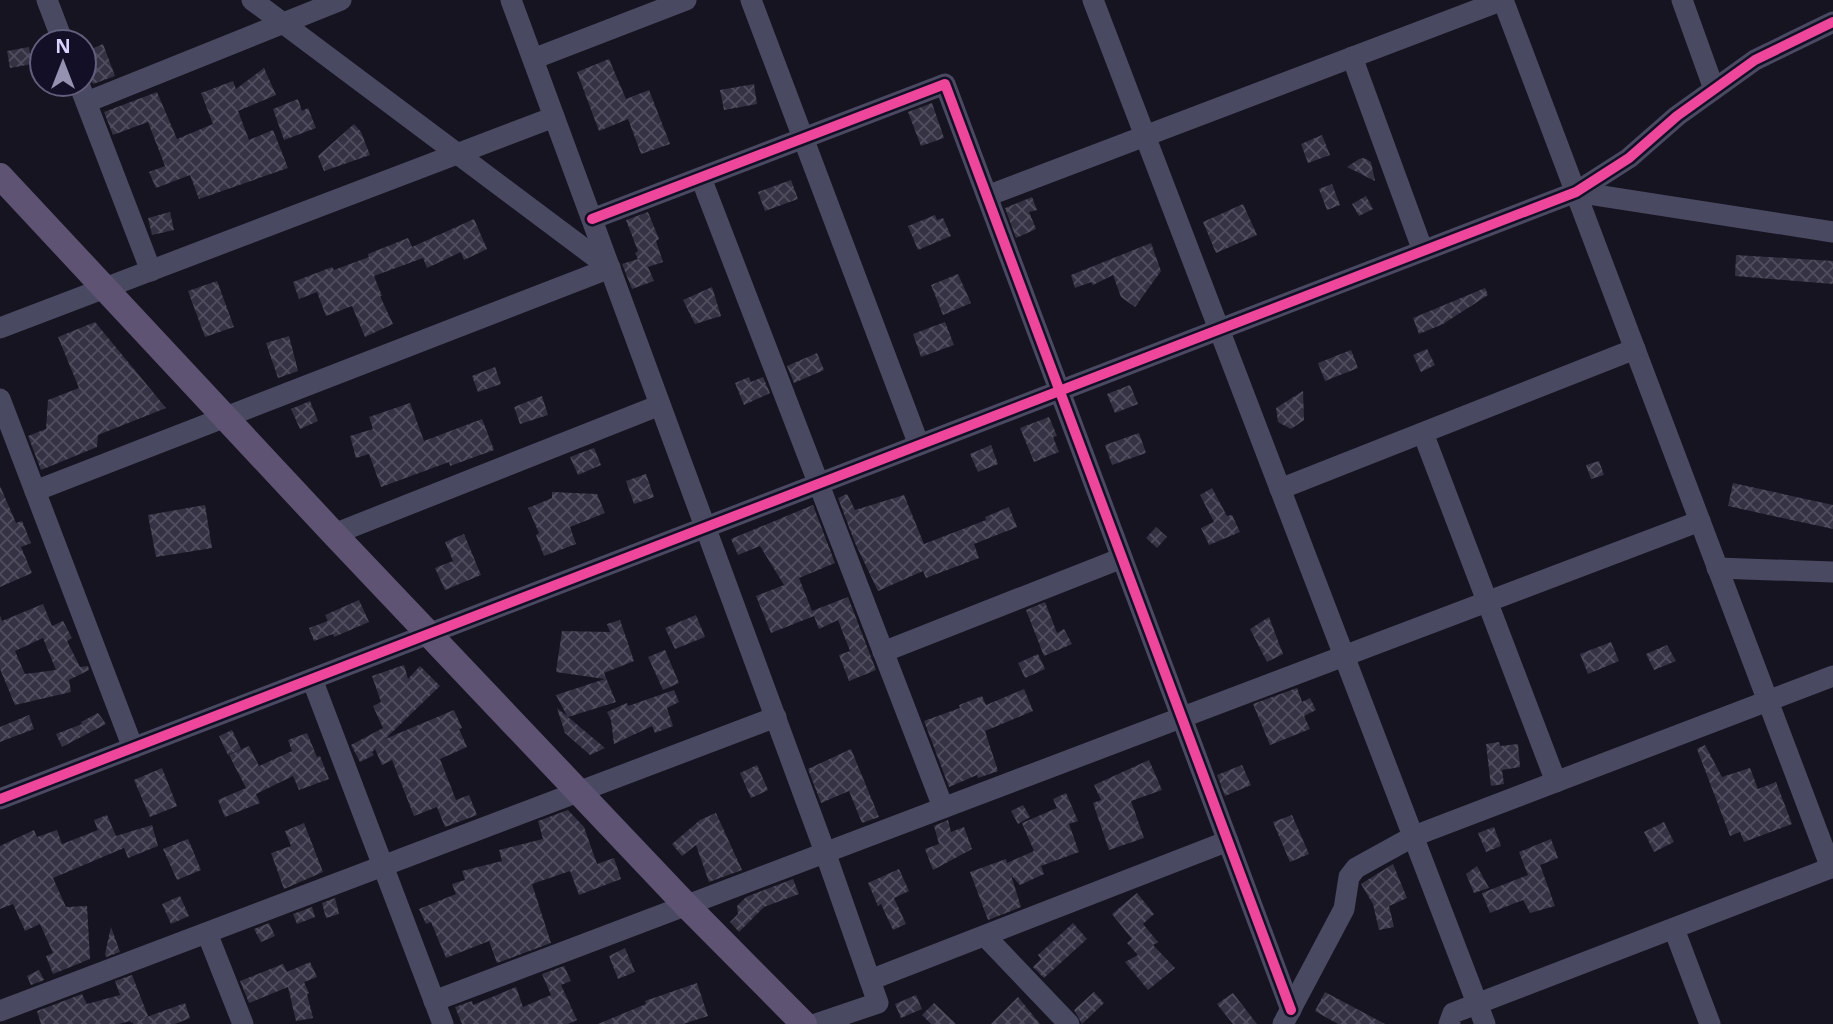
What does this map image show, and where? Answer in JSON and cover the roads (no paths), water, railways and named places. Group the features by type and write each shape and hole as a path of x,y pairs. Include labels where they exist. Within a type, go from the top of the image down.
{"main road":[{"path":"4,187 106,288 334,534 686,905 804,1024"}],"street":[{"path":"47,0 58,28"},
{"path":"252,0 610,268"},
{"path":"98,88 341,0"},
{"path":"511,0 776,717 878,1003 816,1024"},
{"path":"533,59 686,0"},
{"path":"751,0 919,445"},
{"path":"1093,0 1482,1014"},
{"path":"987,196 1503,0 1832,868 1674,929 1482,1014 1453,1013 1449,1024"},
{"path":"1682,0 1714,89"},
{"path":"0,799 1576,192 1629,158 1677,116 1755,60 1833,22"},
{"path":"1352,57 1423,251"},
{"path":"592,219 946,84 1228,841 1287,1017"},
{"path":"85,98 151,271"},
{"path":"0,328 554,117"},
{"path":"701,178 943,807"},
{"path":"1576,192 1833,232"},
{"path":"35,491 610,268"},
{"path":"1280,489 1635,349"},
{"path":"0,399 134,748"},
{"path":"334,534 660,405"},
{"path":"1423,433 1556,782"},
{"path":"434,1001 1700,520"},
{"path":"883,652 1122,558"},
{"path":"1717,568 1833,572"},
{"path":"1287,1017 1344,909 1349,877 1356,868 1414,836 1833,676"},
{"path":"312,679 443,1024"},
{"path":"3,1011 776,717"},
{"path":"870,980 1228,841"},
{"path":"1674,929 1710,1024"},
{"path":"207,933 243,1024"},
{"path":"985,936 1069,1024"}]}
